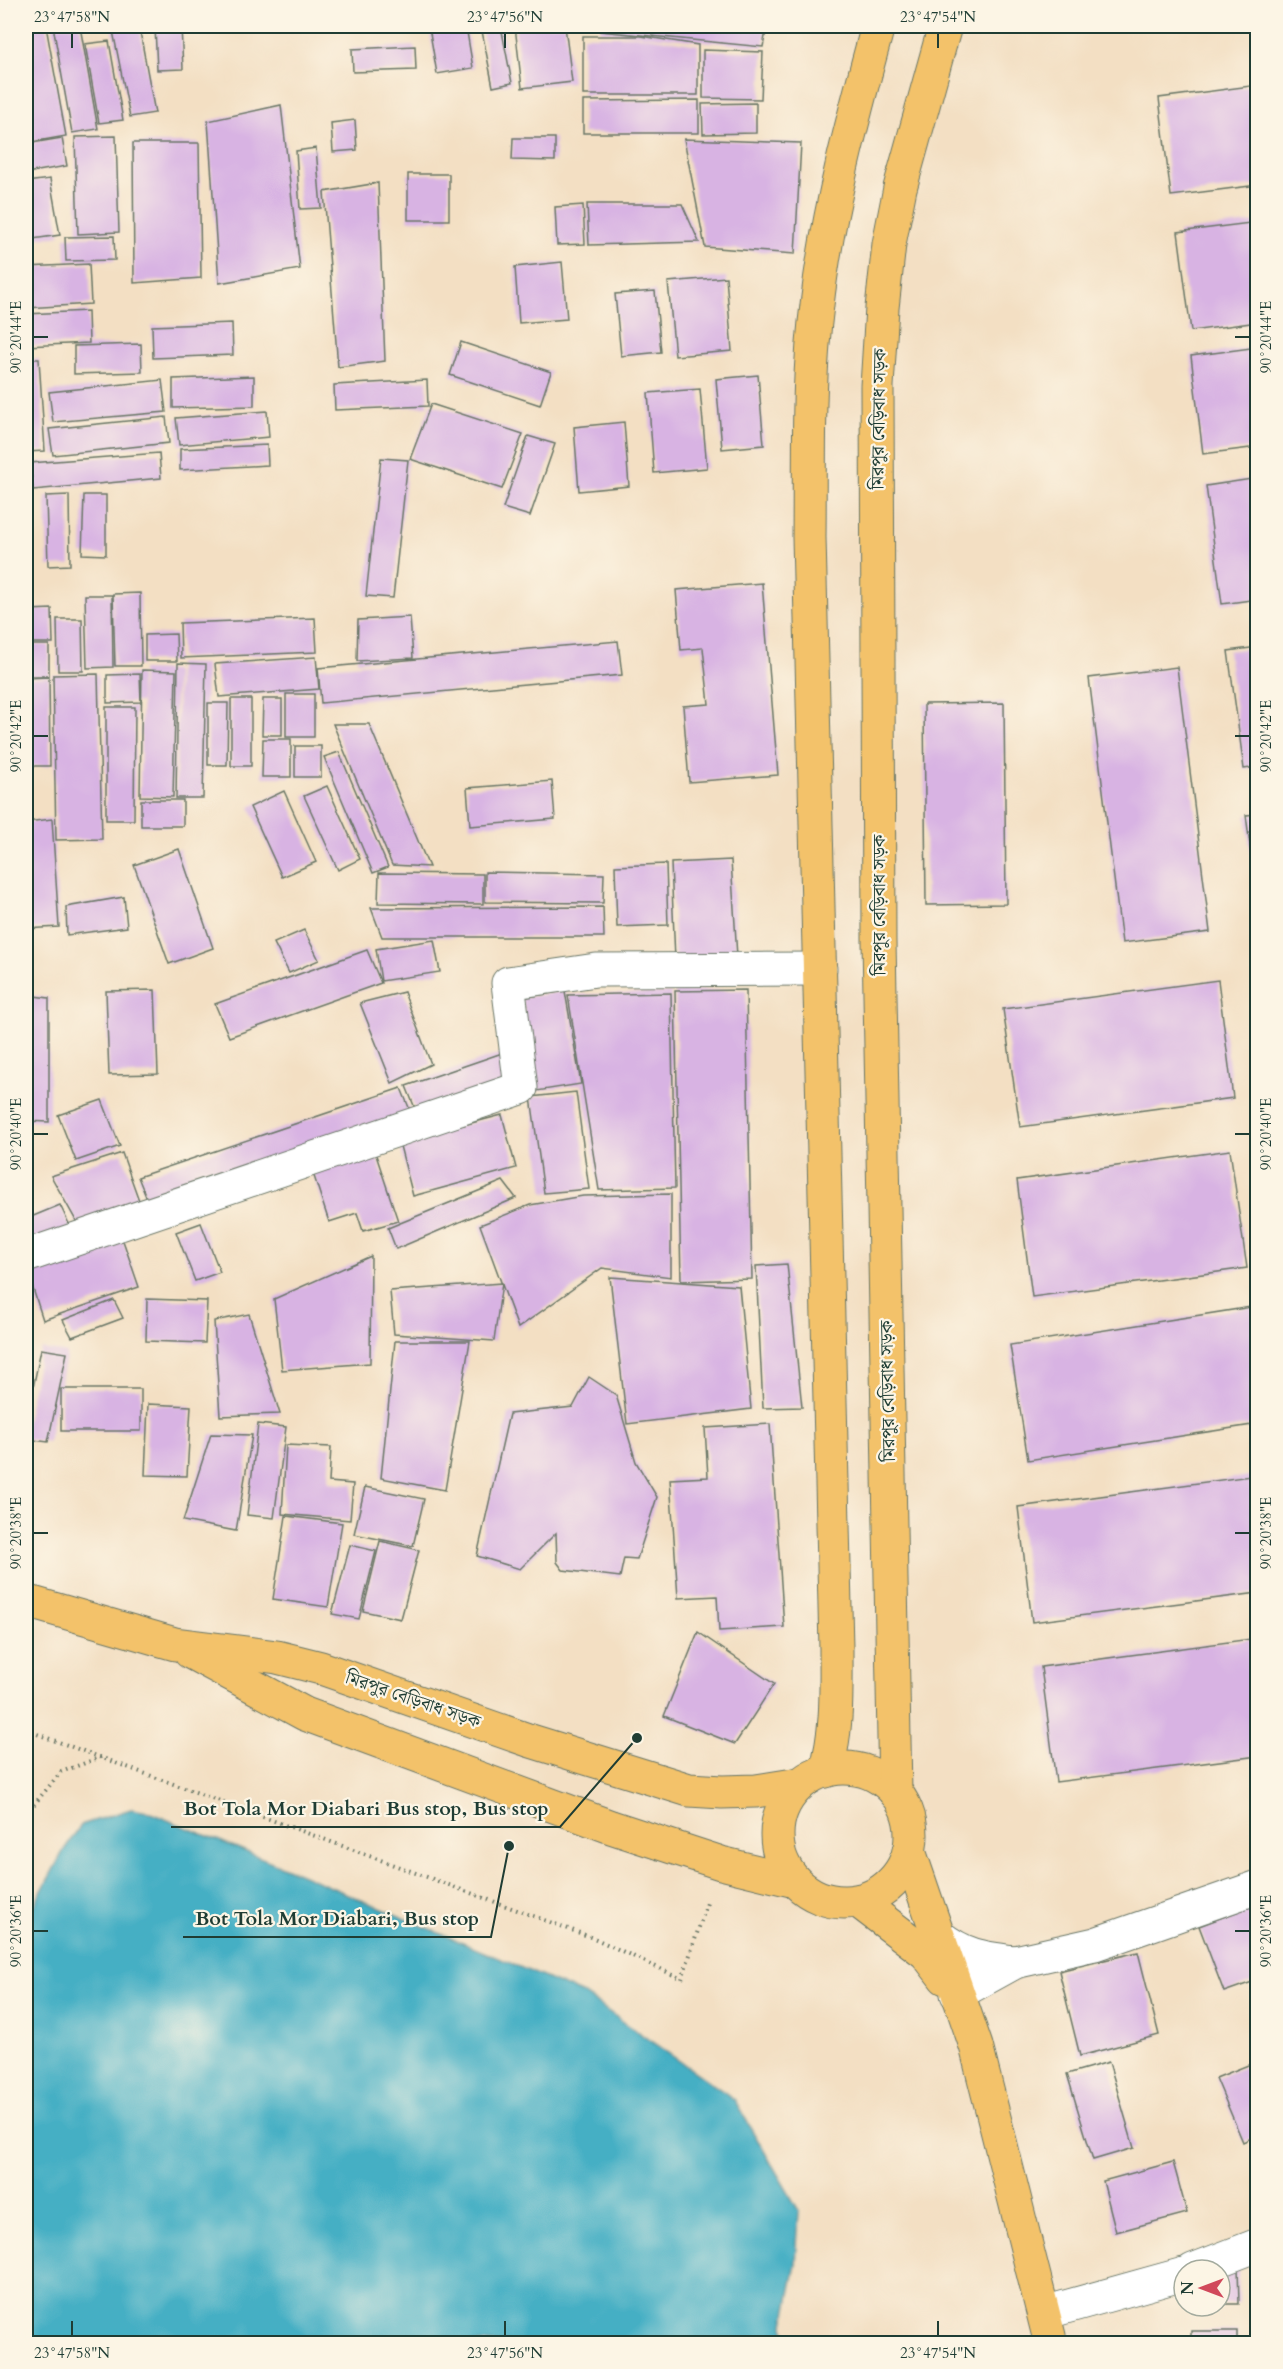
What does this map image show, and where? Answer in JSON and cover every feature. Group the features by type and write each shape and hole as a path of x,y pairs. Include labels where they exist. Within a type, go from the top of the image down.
{"highway":[{"path":"813,1777 841,1767 861,1769 880,1778 895,1792 906,1809 911,1830 909,1851 902,1868 891,1883 876,1895 858,1901 835,1902 813,1895 795,1881 783,1863 777,1842 778,1821 786,1801 813,1777 833,1749 836,1726 809,537 810,415 816,307 830,216 848,136 878,26"},
{"name":"মিরপুর বেড়িবাধ সড়ক","path":"895,1792 879,941 877,386 889,244 900,188 945,26"},
{"name":"মিরপুর বেড়িবাধ সড়ক","path":"26,1601 175,1644 277,1657 321,1668 528,1740 689,1790 756,1791 813,1777"},
{"path":"175,1644 305,1714 611,1827 721,1863 795,1881"},
{"path":"909,1851 976,2046 1048,2328"},
{"path":"858,1901 926,1953 957,1994"}],"street":[{"path":"26,1256 521,1088 508,983 596,970 819,969"},
{"path":"957,1994 1015,1962 1095,1944 1257,1887"},
{"path":"938,1935 956,1949 983,1958 1015,1962"},
{"path":"1224,2258 1257,2245"},
{"path":"1048,2328 1172,2279"}],"path":[{"path":"26,1730 596,1939 682,1979 721,1863"},
{"path":"26,1814 61,1772 102,1756"}],"water":[{"path":"131,1809 148,1812 279,1865 583,1994 734,2099 799,2211 796,2264 784,2324 787,2343 26,2343 26,1920 64,1850 81,1825"}],"building":[{"path":"26,26 46,26 66,136 26,143"},
{"path":"53,26 80,26 98,129 72,133"},
{"path":"112,26 139,26 155,113 130,117"},
{"path":"181,26 183,69 157,70 155,27"},
{"path":"466,26 473,68 437,74 429,27"},
{"path":"481,26 501,26 512,83 493,87"},
{"path":"515,26 565,26 572,82 522,88"},
{"path":"601,26 767,26 763,47 600,31"},
{"path":"583,36 641,36 698,45 698,95 583,95"},
{"path":"109,41 123,120 99,123 85,44"},
{"path":"415,46 416,70 353,72 352,49"},
{"path":"703,50 763,52 761,99 703,98"},
{"path":"1258,85 1258,185 1171,196 1159,98"},
{"path":"699,100 699,133 583,133 583,101"},
{"path":"756,103 756,133 703,134 702,104"},
{"path":"281,105 300,269 219,283 208,121"},
{"path":"355,120 357,150 333,152 331,123"},
{"path":"116,136 119,232 78,234 75,137"},
{"path":"62,138 67,166 26,173 26,144"},
{"path":"513,138 555,138 555,161 512,160"},
{"path":"684,139 801,143 795,254 705,247"},
{"path":"133,143 199,143 201,278 134,283"},
{"path":"316,148 321,208 300,209 296,151"},
{"path":"408,174 449,174 449,220 408,220"},
{"path":"50,179 60,235 26,240 26,182"},
{"path":"378,183 385,361 338,367 324,192"},
{"path":"587,204 682,204 699,242 589,245"},
{"path":"583,205 585,244 557,245 555,207"},
{"path":"1258,222 1258,322 1191,331 1178,232"},
{"path":"114,236 115,260 66,261 65,237"},
{"path":"562,262 567,319 519,323 515,267"},
{"path":"89,264 91,304 26,308 26,267"},
{"path":"726,277 732,351 675,356 668,282"},
{"path":"655,291 661,352 621,356 615,294"},
{"path":"88,311 89,343 26,346 26,314"},
{"path":"232,323 233,355 153,358 152,326"},
{"path":"461,342 551,372 540,405 450,375"},
{"path":"141,344 142,372 74,374 74,346"},
{"path":"1258,347 1258,447 1203,454 1191,356"},
{"path":"26,359 39,359 45,451 26,452"},
{"path":"758,375 764,445 722,449 716,379"},
{"path":"254,376 254,406 173,408 173,379"},
{"path":"162,380 166,412 53,422 49,392"},
{"path":"427,380 428,406 335,410 334,385"},
{"path":"700,389 707,468 654,473 648,393"},
{"path":"431,404 523,434 502,489 410,459"},
{"path":"267,411 269,437 179,445 176,418"},
{"path":"166,417 169,443 53,455 49,429"},
{"path":"624,422 629,486 579,491 574,427"},
{"path":"528,436 555,444 530,516 503,508"},
{"path":"267,445 268,465 180,470 180,449"},
{"path":"159,453 161,478 33,490 30,463"},
{"path":"381,458 408,460 393,598 366,596"},
{"path":"1258,478 1258,599 1222,604 1206,486"},
{"path":"69,495 70,565 48,566 46,496"},
{"path":"84,495 106,495 106,555 82,554"},
{"path":"762,583 778,775 689,782 683,706 709,704 703,648 681,650 676,590"},
{"path":"140,593 141,666 115,666 113,594"},
{"path":"85,595 112,595 113,667 87,668"},
{"path":"52,609 53,643 30,643 28,610"},
{"path":"410,617 413,658 357,661 358,620"},
{"path":"315,618 317,652 181,658 180,623"},
{"path":"57,619 82,619 83,671 58,671"},
{"path":"176,634 177,661 145,661 145,635"},
{"path":"618,641 622,675 321,703 318,668"},
{"path":"26,645 49,645 49,676 26,676"},
{"path":"1258,647 1258,767 1244,769 1228,651"},
{"path":"316,657 319,689 219,697 215,664"},
{"path":"178,663 206,664 203,798 176,798"},
{"path":"1177,667 1210,932 1122,943 1089,678"},
{"path":"142,670 176,671 173,797 140,796"},
{"path":"98,674 102,839 56,840 53,675"},
{"path":"140,674 141,702 107,703 107,675"},
{"path":"49,677 50,766 26,766 26,678"},
{"path":"286,694 314,694 314,737 286,737"},
{"path":"231,699 251,699 251,766 231,766"},
{"path":"263,699 282,699 282,735 262,735"},
{"path":"208,703 228,703 227,765 208,765"},
{"path":"1004,703 1006,904 926,905 924,704"},
{"path":"106,707 135,707 134,820 106,820"},
{"path":"333,724 369,724 429,867 392,865"},
{"path":"263,739 291,739 291,777 262,777"},
{"path":"295,746 321,746 321,777 295,777"},
{"path":"339,752 388,867 373,873 324,757"},
{"path":"552,781 555,819 470,826 467,788"},
{"path":"327,786 360,859 338,870 304,796"},
{"path":"284,791 316,862 282,877 250,807"},
{"path":"141,800 183,800 183,826 141,826"},
{"path":"1258,814 1258,892 1256,892 1246,815"},
{"path":"52,819 59,927 26,929 26,822"},
{"path":"179,849 213,948 169,964 134,865"},
{"path":"731,860 737,957 675,960 671,863"},
{"path":"666,864 668,925 617,927 615,866"},
{"path":"485,872 604,874 603,903 485,902"},
{"path":"379,873 483,874 483,904 378,903"},
{"path":"124,897 127,927 67,935 66,907"},
{"path":"603,907 604,937 382,937 371,908"},
{"path":"304,930 319,960 289,973 274,943"},
{"path":"434,940 440,972 381,981 376,949"},
{"path":"367,950 381,983 229,1037 215,1004"},
{"path":"1218,980 1233,1098 1020,1127 1003,1009"},
{"path":"155,990 158,1074 109,1075 106,991"},
{"path":"746,990 752,1279 681,1281 675,991"},
{"path":"565,991 581,1084 537,1091 522,998"},
{"path":"404,992 431,1064 392,1083 360,1003"},
{"path":"671,993 675,1188 599,1190 568,995"},
{"path":"26,995 49,998 49,1122 26,1121"},
{"path":"508,1051 519,1079 417,1113 406,1086"},
{"path":"401,1088 412,1115 149,1204 138,1177"},
{"path":"576,1092 589,1189 544,1193 531,1097"},
{"path":"102,1100 120,1146 76,1161 58,1115"},
{"path":"502,1115 516,1168 413,1196 399,1142"},
{"path":"373,1146 398,1221 363,1231 357,1213 329,1222 312,1170"},
{"path":"1230,1150 1247,1268 1032,1297 1017,1180"},
{"path":"122,1153 141,1206 79,1226 51,1176"},
{"path":"503,1181 516,1198 396,1249 388,1228"},
{"path":"671,1194 671,1277 602,1268 518,1328 480,1225 530,1205 583,1196"},
{"path":"60,1205 72,1230 26,1248 26,1219"},
{"path":"201,1223 220,1272 195,1281 176,1232"},
{"path":"118,1226 139,1287 43,1320 26,1267"},
{"path":"371,1256 370,1363 282,1370 274,1299"},
{"path":"787,1264 802,1407 763,1408 756,1266"},
{"path":"610,1277 739,1286 751,1409 627,1424"},
{"path":"502,1283 494,1341 394,1334 390,1291"},
{"path":"147,1299 207,1301 205,1343 146,1341"},
{"path":"114,1300 123,1318 72,1337 63,1320"},
{"path":"1258,1306 1258,1424 1028,1460 1010,1345"},
{"path":"249,1314 280,1414 220,1416 214,1321"},
{"path":"395,1341 470,1341 445,1490 381,1478"},
{"path":"41,1349 67,1353 48,1442 26,1439 26,1422"},
{"path":"589,1377 616,1395 636,1462 657,1497 637,1559 624,1558 620,1577 563,1570 557,1562 556,1533 520,1569 477,1556 509,1414 573,1407"},
{"path":"61,1389 141,1389 141,1431 61,1431"},
{"path":"148,1404 191,1406 187,1476 145,1475"},
{"path":"258,1424 286,1427 274,1518 247,1515"},
{"path":"770,1424 784,1627 719,1631 717,1596 678,1598 670,1479 708,1477 705,1428"},
{"path":"211,1434 252,1435 236,1531 183,1521"},
{"path":"286,1445 331,1447 329,1482 353,1484 350,1520 282,1514"},
{"path":"1258,1475 1258,1593 1032,1622 1018,1507"},
{"path":"365,1487 424,1499 413,1546 354,1534"},
{"path":"286,1516 342,1523 328,1607 273,1599"},
{"path":"380,1541 419,1550 401,1619 363,1611"},
{"path":"350,1545 376,1551 359,1619 332,1614"},
{"path":"698,1632 774,1684 735,1744 664,1716"},
{"path":"1258,1638 1258,1756 1056,1782 1041,1667"},
{"path":"1258,1904 1258,1980 1224,1992 1199,1926"},
{"path":"1138,1952 1159,2035 1080,2056 1059,1971"},
{"path":"1258,2061 1258,2135 1243,2142 1216,2078"},
{"path":"1109,2062 1134,2148 1093,2160 1067,2074"},
{"path":"1173,2162 1187,2213 1116,2232 1103,2181"},
{"path":"1238,2266 1239,2304 1232,2304 1232,2267"},
{"path":"1191,2331 1237,2331 1237,2344 1191,2344"}],"place":[{"name":"Bot Tola Mor Diabari Bus stop, Bus stop","path":"637,1738"},
{"name":"Bot Tola Mor Diabari, Bus stop","path":"509,1846"}]}
